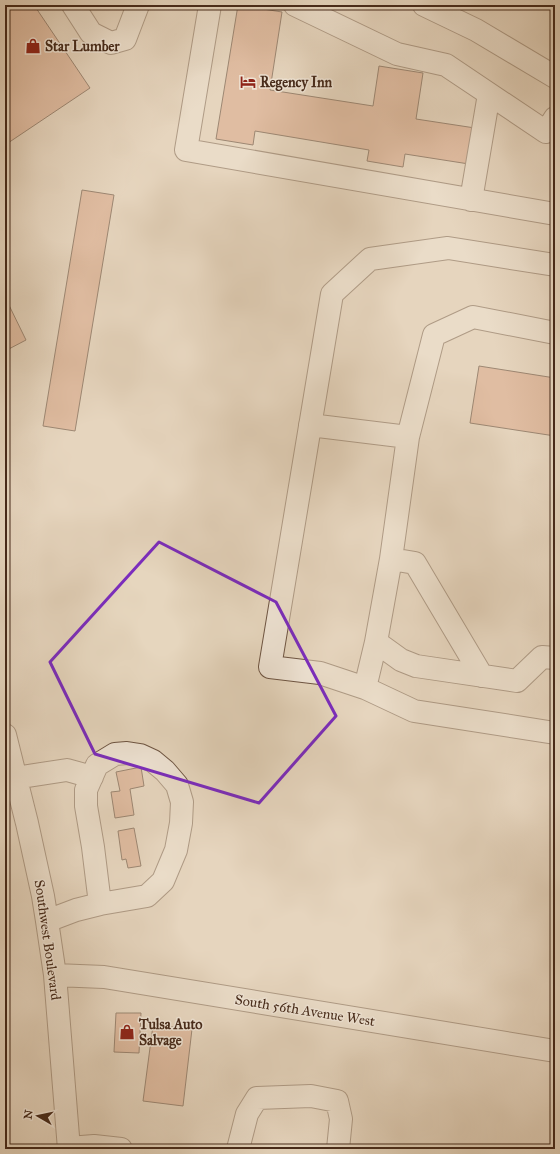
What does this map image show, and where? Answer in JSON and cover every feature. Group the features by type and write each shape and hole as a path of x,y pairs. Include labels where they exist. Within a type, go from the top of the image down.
{"street":[{"path":"73,5 91,33 111,43 125,39 138,5"},
{"path":"210,5 186,150 555,214"},
{"path":"295,5 397,54 446,65 489,94 552,130"},
{"path":"424,5 476,30 555,77"},
{"path":"471,200 489,94"},
{"path":"555,265 448,248 370,259 332,294 270,667 320,673 365,688 414,711 555,733"},
{"path":"365,688 376,642 391,559 408,437 434,335 473,317 555,334"},
{"path":"310,424 408,437"},
{"path":"391,559 415,563 482,676"},
{"path":"376,642 401,660 416,666 517,681 542,656 555,658"},
{"name":"Southwest Boulevard","path":"5,735 28,830 47,921 55,975 69,1148"},
{"path":"47,921 76,910 100,904 147,896 163,881 176,850 181,823 182,802 177,785 165,771 153,761 140,755 127,753 115,754 97,765 86,790 86,806 100,904"},
{"path":"16,778 68,770 92,777"},
{"name":"South 56th Avenue West","path":"55,975 111,979 555,1051"},
{"path":"238,1149 247,1114 257,1098 310,1096 337,1101 341,1119 338,1149"},
{"path":"69,1148 94,1146 121,1149"}],"highlighted area":[{"path":"159,542 276,602 336,716 259,803 95,754 50,662"}],"building":[{"name":"Star Lumber","path":"5,5 34,5 90,88 5,145"},
{"name":"Regency Inn","path":"238,5 282,12 270,90 373,106 379,66 423,73 416,119 475,128 469,164 405,154 403,167 367,161 369,150 255,131 253,145 216,139"},
{"path":"82,190 114,195 75,431 43,426"},
{"path":"5,297 26,340 5,351"},
{"path":"479,366 555,378 555,436 470,423"},
{"path":"141,767 144,786 130,789 134,815 115,818 111,792 120,791 116,772"},
{"path":"134,828 141,866 128,868 126,859 122,860 118,831"},
{"name":"Tulsa Auto Salvage","path":"116,1013 141,1013 139,1053 114,1052"},
{"path":"153,1025 192,1029 183,1106 143,1101"}],"place":[{"name":"Star Lumber","path":"33,46"},
{"name":"Regency Inn","path":"248,82"},
{"name":"Tulsa Auto Salvage","path":"127,1032"}]}
